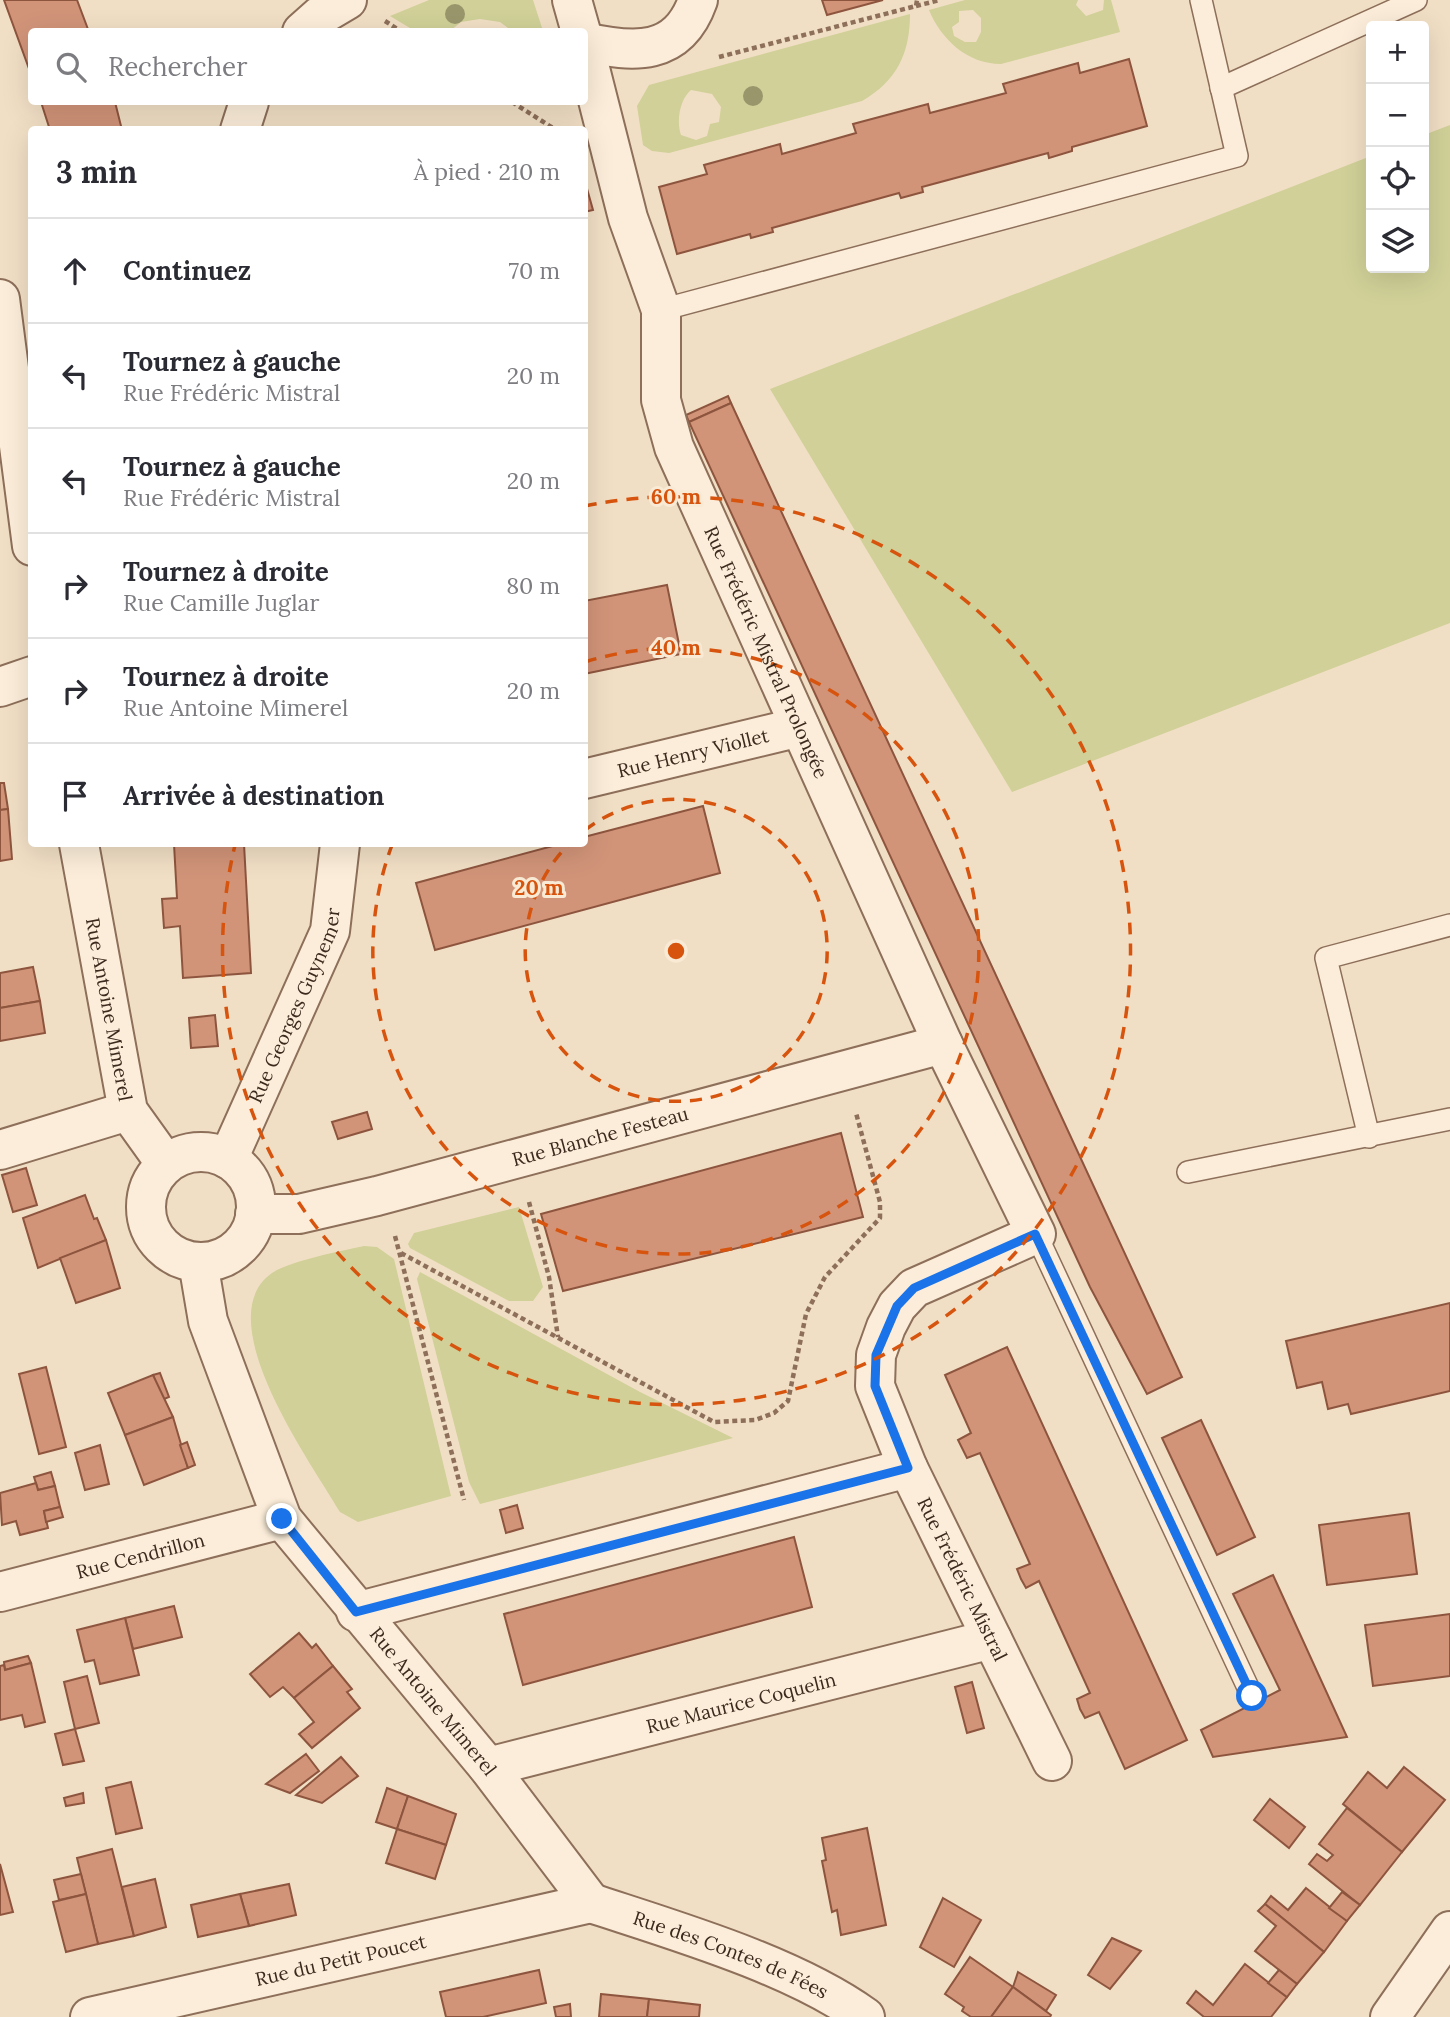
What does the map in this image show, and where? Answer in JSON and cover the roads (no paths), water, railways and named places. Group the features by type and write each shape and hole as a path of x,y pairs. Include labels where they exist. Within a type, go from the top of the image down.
{"street":[{"path":"306,28 346,0"},
{"path":"572,0 580,28"},
{"name":"Rue Frédéric Mistral Prolongée","path":"588,45 620,50 642,50 660,45 688,21 698,0"},
{"name":"Rue Frédéric Mistral Prolongée","path":"588,60 628,218 662,310 661,400 674,447 943,1044 1035,1234"},
{"path":"241,126 248,105"},
{"path":"0,299 28,515"},
{"path":"0,687 28,677"},
{"name":"Rue Henry Viollet","path":"588,778 800,727"},
{"name":"Rue Antoine Mimerel","path":"80,847 128,1111 166,1164"},
{"name":"Rue Georges Guynemer","path":"228,1159 330,931 340,847"},
{"name":"Rue Blanche Festeau","path":"255,1214 299,1214 377,1196 943,1044"},
{"path":"0,1150 128,1111"},
{"path":"196,1152 228,1159 250,1183 255,1198 255,1214 242,1244 214,1261 198,1262 179,1257 163,1247 151,1233 146,1215 146,1196 153,1178 166,1164 180,1156 196,1152"},
{"name":"Rue Frédéric Mistral","path":"1035,1234 914,1288 897,1306 876,1355 875,1386 908,1468 1052,1761"},
{"name":"Rue Antoine Mimerel","path":"198,1262 208,1321 282,1519 356,1612 488,1767 591,1903"},
{"path":"356,1612 908,1468"},
{"name":"Rue Cendrillon","path":"0,1592 282,1519"},
{"name":"Rue Maurice Coquelin","path":"488,1767 992,1639"},
{"name":"Rue du Petit Poucet","path":"90,2017 591,1903"},
{"name":"Rue des Contes de Fées","path":"591,1903 685,1934 791,1977 865,2017"},
{"path":"1390,2017 1450,1931"}],"lane":[{"path":"662,310 1237,156 1201,0"},
{"path":"1221,88 1416,0"},
{"path":"1369,1137 1326,958 1450,925"},
{"path":"1188,1172 1450,1119"},
{"path":"1035,1234 1252,1696"}]}
